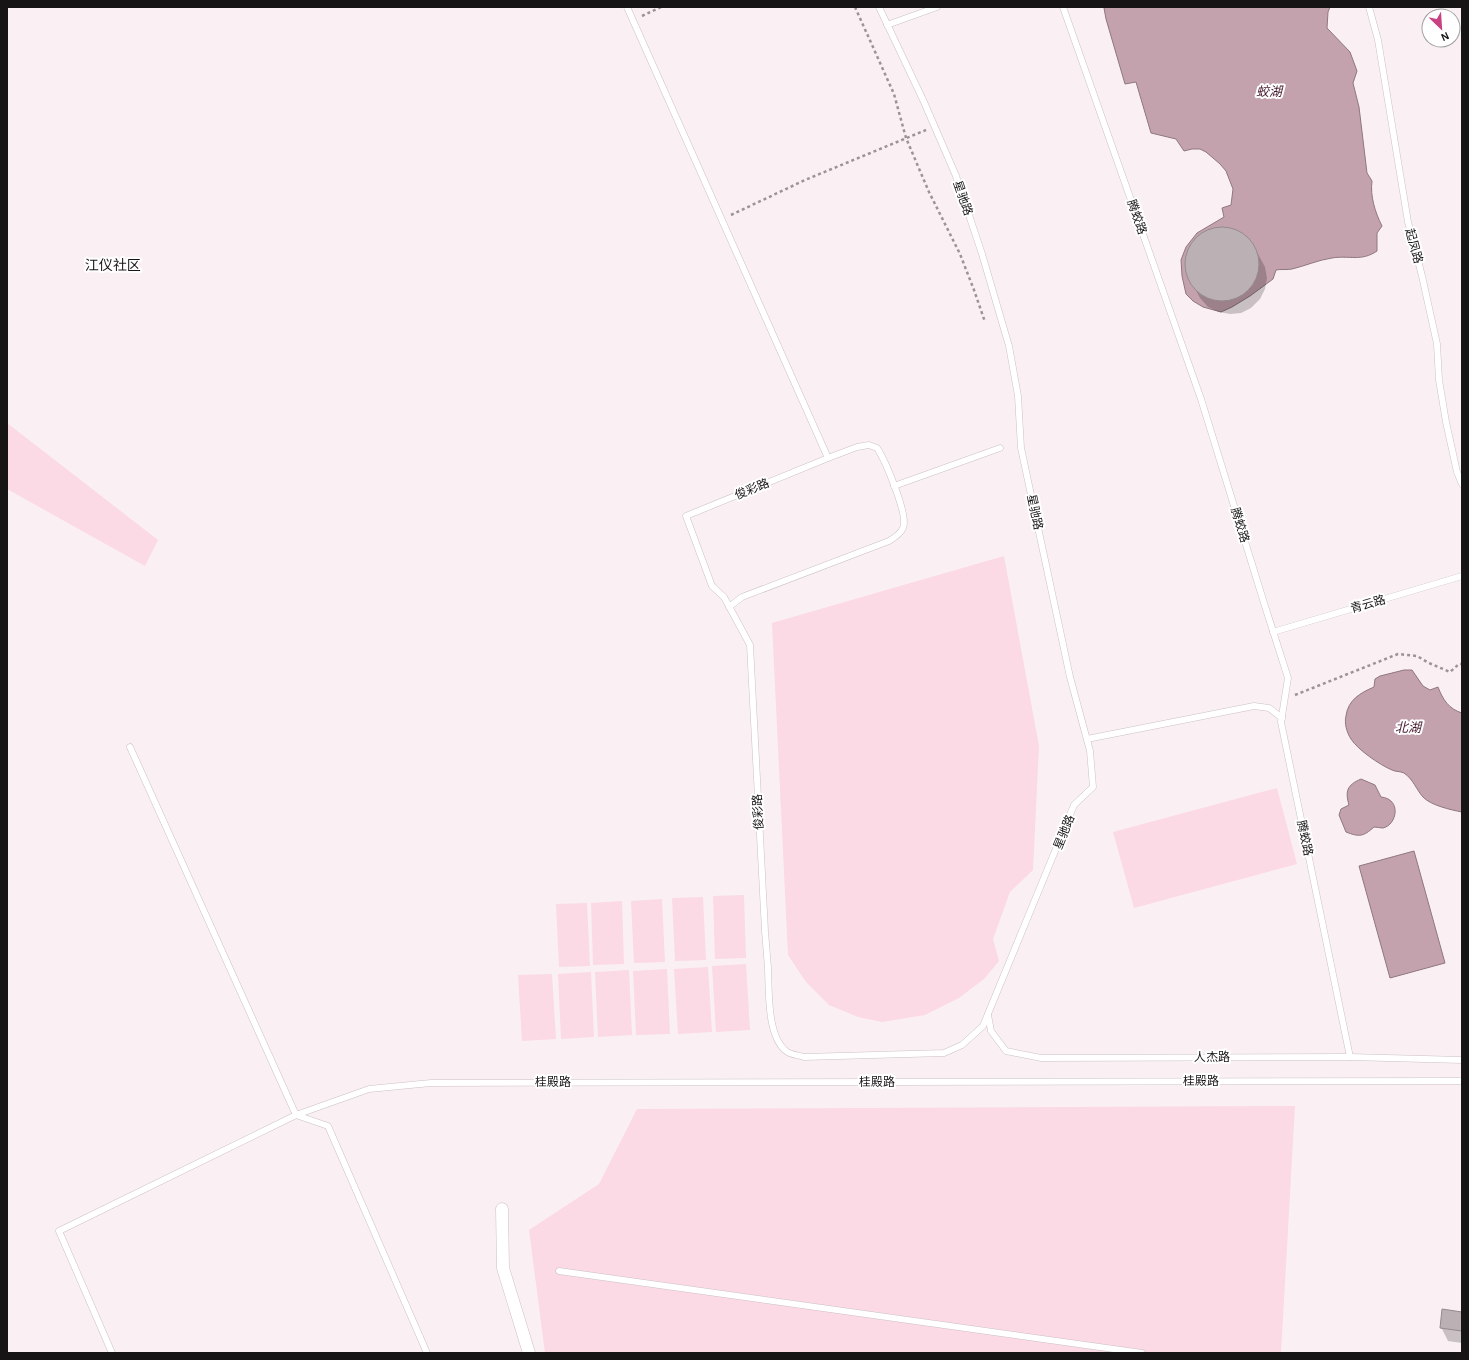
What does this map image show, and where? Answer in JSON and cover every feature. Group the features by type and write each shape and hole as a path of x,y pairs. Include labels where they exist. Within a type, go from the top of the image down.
{"street":[{"path":"502,1209 503,1268 529,1353"}],"lane":[{"path":"627,7 828,458 857,447 869,445 877,448 883,457 894,486 904,520 903,528 889,541 742,597 729,606"},
{"name":"星驰路","path":"879,7 956,176 1010,346 1018,396 1021,448 1068,669 1090,751 1094,787 1074,805 988,1013"},
{"path":"887,25 937,7"},
{"name":"腾蛟路","path":"1063,7 1201,399 1288,678 1281,722 1350,1057"},
{"name":"起凤路","path":"1369,7 1378,40 1408,222 1437,344 1439,380 1446,422 1457,472 1462,484"},
{"path":"894,486 1000,448"},
{"name":"俊彩路","path":"828,458 686,516 712,586 724,598 750,645 764,923 768,970 768,998 771,1018 777,1040 786,1052 804,1057 944,1053 962,1045 973,1036 983,1026 988,1013"},
{"name":"青云路","path":"1273,632 1462,576"},
{"path":"1087,739 1254,706 1269,708 1282,718"},
{"path":"130,747 296,1115 328,1126 427,1353"},
{"name":"人杰路","path":"988,1013 992,1031 1006,1051 1041,1058 1350,1057 1462,1060"},
{"name":"桂殿路","path":"112,1353 59,1231 296,1115 369,1089 430,1083 1462,1081"},
{"path":"559,1271 1142,1353"}],"path":[{"path":"632,20 661,7"},
{"path":"855,7 894,94 906,138 929,192 960,254 985,322"},
{"path":"721,220 805,180 934,126"},
{"path":"1285,698 1304,692 1398,654 1417,656 1450,672 1459,664 1462,664"}],"shaded area":[{"path":"7,423 158,540 145,566 7,489"},
{"path":"1004,556 1039,746 1033,870 1010,892 993,939 999,961 984,979 959,998 925,1015 882,1022 858,1017 829,1005 806,982 788,955 772,623"},
{"path":"1277,788 1297,864 1134,908 1113,832"},
{"path":"744,895 746,958 715,959 713,896"},
{"path":"703,897 706,960 675,961 672,898"},
{"path":"662,899 665,962 634,963 631,901"},
{"path":"622,901 624,964 593,965 591,903"},
{"path":"587,903 590,966 559,967 556,904"},
{"path":"746,964 750,1030 716,1032 712,966"},
{"path":"708,967 712,1032 678,1034 674,969"},
{"path":"667,969 670,1034 636,1035 633,971"},
{"path":"629,970 632,1035 598,1037 595,972"},
{"path":"591,972 594,1037 561,1039 558,974"},
{"path":"552,974 556,1039 522,1041 518,975"},
{"path":"1295,1106 1281,1353 545,1353 529,1230 599,1184 637,1109"}],"water":[{"name":"蛟湖","path":"1330,7 1328,12 1327,28 1350,52 1357,71 1353,83 1359,107 1367,173 1372,181 1374,204 1382,226 1377,233 1377,251 1366,256 1338,257 1292,269 1276,270 1273,279 1250,296 1221,312 1203,307 1193,301 1186,294 1182,276 1181,260 1186,247 1197,233 1224,217 1222,208 1231,205 1233,189 1226,171 1206,152 1200,149 1184,151 1176,139 1151,133 1136,82 1125,84 1106,19 1104,8"},
{"name":"北湖","path":"1404,670 1412,670 1423,686 1430,690 1438,687 1447,703 1453,709 1462,713 1462,812 1441,807 1426,800 1407,775 1387,768 1370,757 1354,743 1348,734 1345,719 1347,710 1352,701 1374,687 1375,679 1380,676"},
{"path":"1361,779 1375,785 1381,797 1392,802 1395,807 1395,812 1392,822 1388,826 1383,828 1374,827 1367,833 1354,835 1346,832 1339,815 1341,809 1349,805 1347,796 1348,789"},
{"path":"1414,851 1445,963 1390,978 1359,866"}],"building":[{"path":"1222,227 1243,233 1253,243 1259,264 1253,285 1243,295 1222,301 1201,295 1191,285 1185,264 1191,243 1201,233"},
{"path":"1442,1309 1462,1312 1462,1331 1440,1328"}],"district":[{"name":"江仪社区","path":"113,266"}]}
